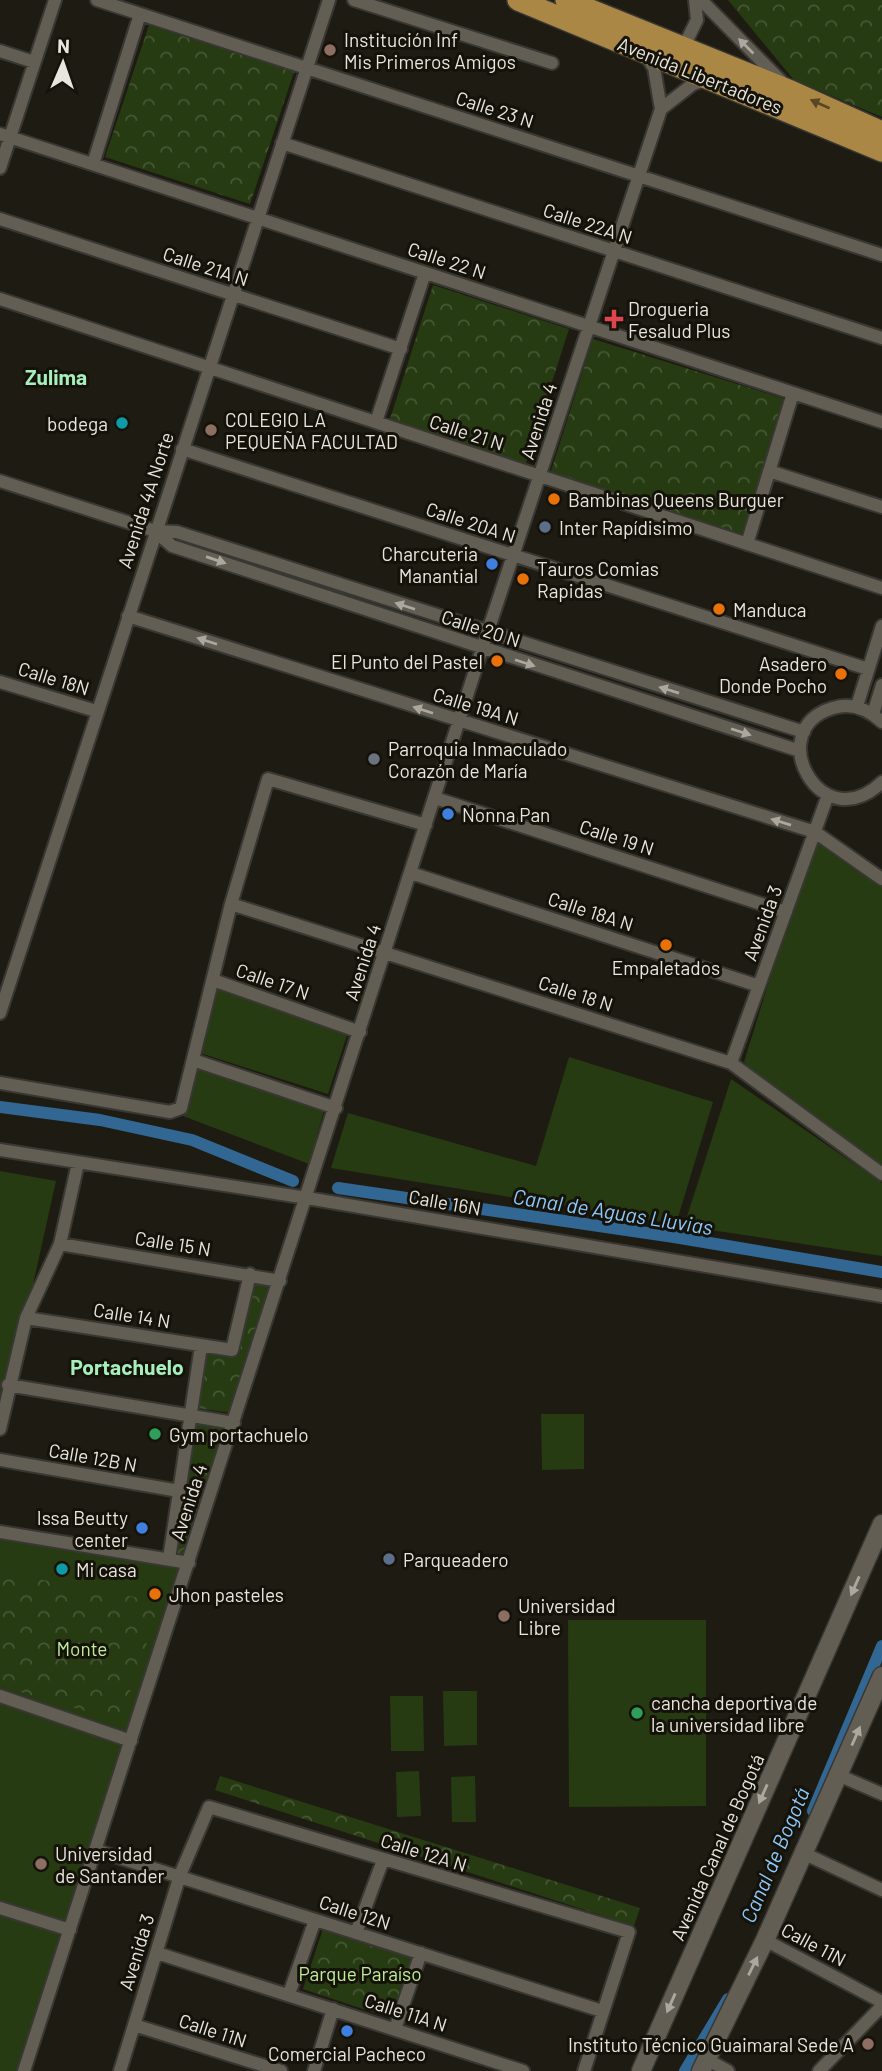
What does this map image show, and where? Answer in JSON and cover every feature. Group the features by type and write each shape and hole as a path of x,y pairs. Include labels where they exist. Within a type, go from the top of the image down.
{"main road":[{"name":"Avenida Libertadores","path":"518,0 882,151"},
{"name":"Avenida Libertadores","path":"566,0 791,91 882,132"},
{"name":"Avenida Canal de Bogotá","path":"641,2071 882,1524"},
{"path":"704,2066 765,1940 838,1775 877,1700 882,1676"}],"street":[{"path":"0,168 5,135 55,0"},
{"name":"Calle 23 N","path":"97,0 882,256"},
{"name":"Avenida 4A Norte","path":"0,1013 329,0"},
{"path":"354,0 552,63"},
{"path":"683,47 697,20 695,0"},
{"path":"701,0 791,91"},
{"path":"93,164 140,14"},
{"path":"0,51 34,62"},
{"name":"Avenida 4","path":"24,2071 482,649 661,109 654,68 643,51"},
{"path":"661,109 693,84 711,78"},
{"name":"Calle 22 N","path":"5,135 882,422"},
{"name":"Calle 22A N","path":"282,143 882,338"},
{"name":"Calle 21A N","path":"0,219 401,349"},
{"path":"376,422 425,273"},
{"name":"Calle 21 N","path":"0,299 882,588"},
{"path":"747,544 793,393"},
{"name":"Calle 20A N","path":"182,449 868,669"},
{"path":"769,471 882,507"},
{"name":"Calle 20 N","path":"0,481 155,531 177,532 804,732"},
{"name":"Calle 20 N","path":"155,531 172,546 800,751"},
{"name":"Calle 19A N","path":"128,616 815,832 882,879"},
{"path":"857,706 882,626"},
{"name":"Calle 18N","path":"0,682 96,711"},
{"path":"882,685 878,718 857,706 826,710 813,719 804,732 800,751 807,777 828,795 844,799 859,797 882,782"},
{"path":"0,1083 170,1112 181,1108 231,904 268,779 426,825"},
{"name":"Avenida 3","path":"731,1063 828,795"},
{"name":"Calle 19 N","path":"435,797 786,912"},
{"name":"Calle 18A N","path":"411,873 759,986"},
{"name":"Calle 18 N","path":"231,904 731,1063 882,1174"},
{"name":"Calle 17 N","path":"213,981 360,1031"},
{"path":"193,1060 336,1108"},
{"name":"Calle 16N","path":"0,1150 307,1198 882,1296"},
{"path":"0,1429 8,1385 26,1318 60,1244 78,1163"},
{"name":"Calle 15 N","path":"60,1244 280,1281"},
{"name":"Calle 14 N","path":"26,1318 232,1350 250,1274"},
{"path":"169,1559 201,1346"},
{"path":"8,1385 234,1423"},
{"name":"Calle 12B N","path":"0,1460 179,1492"},
{"path":"0,1532 189,1563"},
{"path":"0,1696 131,1741"},
{"path":"838,1775 882,1794"},
{"name":"Avenida 3","path":"120,2071 180,1875 209,1807"},
{"name":"Calle 12A N","path":"209,1807 629,1932 603,2011"},
{"name":"Calle 12N","path":"95,1850 603,2011"},
{"path":"803,1853 882,1890"},
{"path":"356,1933 383,1860"},
{"path":"0,1908 70,1930"},
{"path":"289,1994 315,1920"},
{"name":"Calle 11N","path":"765,1940 882,2004"},
{"name":"Calle 11A N","path":"156,1953 523,2071"},
{"path":"395,2029 421,1953"},
{"path":"818,2071 882,2004"},
{"path":"314,2071 333,2009"},
{"path":"584,2071 603,2011"},
{"name":"Calle 11N","path":"134,2025 272,2070"},
{"path":"704,2066 728,2071"}],"green space":[{"path":"728,0 882,0 882,117 794,80"},
{"path":"149,25 294,72 250,204 105,157"},
{"path":"433,285 569,329 525,466 389,422"},
{"path":"593,339 785,399 742,534 550,474"},
{"path":"813,839 882,887 882,1166 775,1092 744,1062"},
{"path":"217,989 348,1032 328,1094 197,1052"},
{"path":"569,1057 713,1102 676,1224 331,1168 348,1113 536,1166"},
{"path":"195,1066 324,1110 309,1164 183,1116"},
{"path":"731,1079 882,1183 882,1256 684,1226"},
{"path":"0,1171 56,1181 0,1433"},
{"path":"253,1275 277,1279 233,1413 195,1408 205,1344 235,1348"},
{"path":"541,1414 584,1414 584,1469 542,1470"},
{"path":"195,1417 229,1421 187,1557 173,1556"},
{"path":"0,1532 189,1563 26,2071 0,2071"},
{"name":"Monte","path":"0,1572 161,1602 120,1721 0,1686"},
{"name":"cancha deportiva de la universidad libre","path":"568,1620 706,1620 706,1806 569,1807"},
{"path":"443,1691 477,1691 477,1745 444,1746"},
{"path":"390,1696 423,1696 424,1751 391,1751"},
{"path":"419,1771 421,1816 397,1817 396,1772"},
{"path":"220,1776 640,1908 634,1926 215,1790"},
{"path":"475,1776 476,1822 452,1822 451,1777"},
{"name":"Parque Paraíso","path":"324,1926 417,1957 396,2020 303,1989"}],"waterway":[{"name":"Canal de Aguas Lluvias","path":"0,1107 100,1120 192,1140 293,1181"},
{"name":"Canal de Aguas Lluvias","path":"338,1188 674,1237 882,1272"},
{"name":"Canal de Bogotá","path":"813,1811 882,1646"},
{"name":"Canal de Bogotá","path":"685,2071 728,1999"}],"place":[{"name":"Institución Inf Mis Primeros Amigos","path":"330,50"},
{"name":"Drogueria Fesalud Plus","path":"614,319"},
{"name":"bodega","path":"122,423"},
{"name":"COLEGIO LA PEQUEÑA FACULTAD","path":"211,430"},
{"name":"Bambinas Queens Burguer","path":"554,499"},
{"name":"Inter Rapídisimo","path":"545,527"},
{"name":"Charcuteria Manantial","path":"492,564"},
{"name":"Tauros Comias Rapidas","path":"523,579"},
{"name":"Manduca","path":"719,609"},
{"name":"El Punto del Pastel","path":"497,661"},
{"name":"Asadero Donde Pocho","path":"841,674"},
{"name":"Parroquia Inmaculado Corazón de María","path":"374,759"},
{"name":"Nonna Pan","path":"448,814"},
{"name":"Empaletados","path":"666,945"},
{"name":"Gym portachuelo","path":"155,1434"},
{"name":"Issa Beutty center","path":"142,1528"},
{"name":"Parqueadero","path":"389,1559"},
{"name":"Mi casa","path":"62,1569"},
{"name":"Jhon pasteles","path":"155,1594"},
{"name":"Universidad Libre","path":"504,1616"},
{"name":"cancha deportiva de la universidad libre","path":"637,1713"},
{"name":"Universidad de Santander","path":"41,1864"},
{"name":"Comercial Pacheco","path":"347,2031"},
{"name":"Instituto Técnico Guaimaral Sede A","path":"868,2044"}],"district":[{"name":"Zulima","path":"56,376"},
{"name":"Portachuelo","path":"127,1366"}]}
